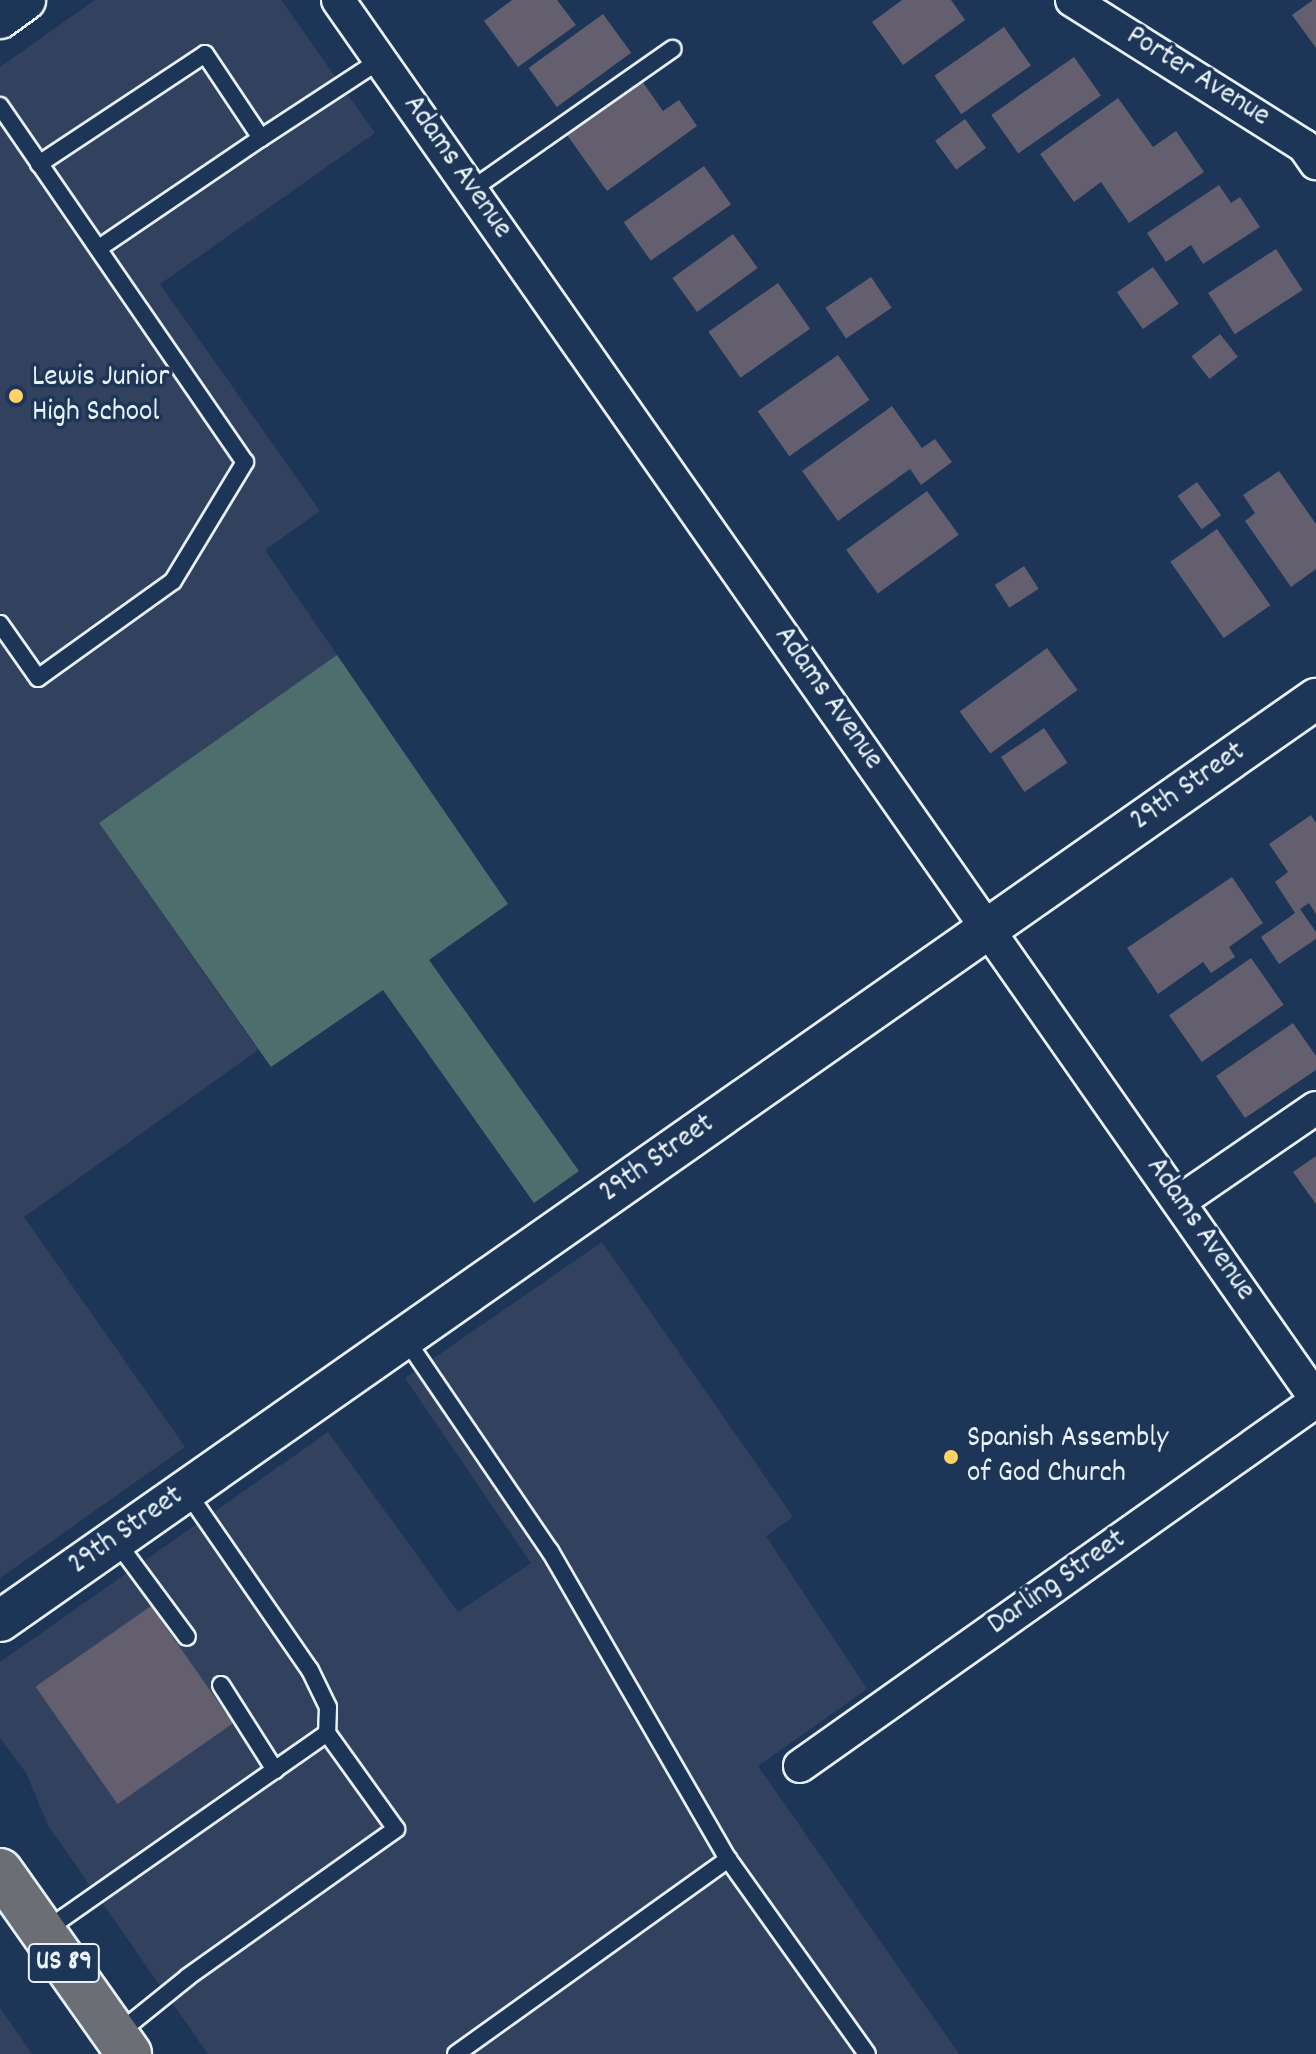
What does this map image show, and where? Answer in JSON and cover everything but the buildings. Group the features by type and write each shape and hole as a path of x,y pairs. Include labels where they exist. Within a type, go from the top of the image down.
{"main road":[{"name":"US 89","path":"3,1880 122,2045"}],"street":[{"path":"0,18 25,0"},
{"name":"Adams Avenue","path":"338,0 1316,1400"},
{"name":"Porter Avenue","path":"1072,0 1304,146 1316,163"},
{"name":"29th Street","path":"0,1621 1316,699"},
{"path":"1179,1202 1316,1108"},
{"name":"Darling Street","path":"800,1766 1316,1400"}],"lane":[{"path":"471,190 672,49"},
{"path":"39,164 205,54 261,138"},
{"path":"99,248 380,60"},
{"path":"0,106 245,462 173,581 38,678 0,624"},
{"path":"405,1338 550,1551 728,1859 867,2054"},
{"path":"122,2045 188,1977 396,1829 327,1733 328,1707 310,1670 186,1491"},
{"path":"116,1540 187,1637"},
{"path":"221,1685 275,1770"},
{"path":"43,1932 327,1733"},
{"path":"456,2054 728,1859"}],"shaded area":[{"path":"95,0 281,0 375,133 160,284 320,511 265,550 337,655 99,823 258,1050 24,1217 185,1447 0,1578 0,67"},
{"path":"602,1242 793,1517 766,1536 867,1689 758,1766 959,2054 208,2054 49,1827 26,1773 0,1738 0,1662 328,1432 458,1612 531,1563 405,1378"},
{"path":"0,2008 32,2054 0,2054"}],"green space":[{"path":"337,655 508,904 429,960 579,1171 534,1203 383,990 271,1067 99,823"}],"place":[{"name":"Lewis Junior High School","path":"16,396"},
{"name":"Spanish Assembly of God Church","path":"951,1457"}]}
